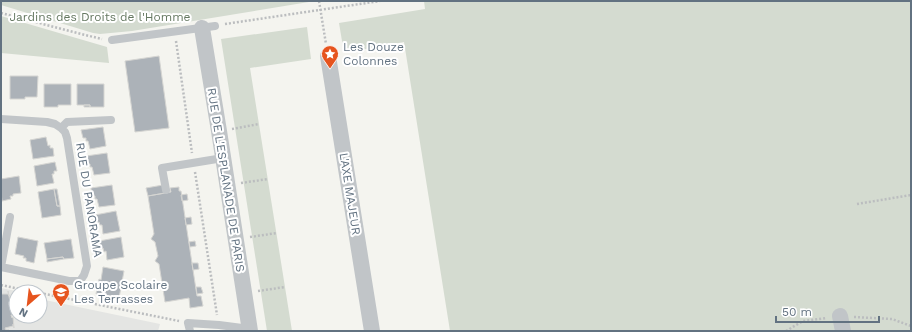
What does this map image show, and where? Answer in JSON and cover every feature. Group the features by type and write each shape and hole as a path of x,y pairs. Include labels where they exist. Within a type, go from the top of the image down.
{"street":[{"name":"RUE DE L'ESPLANADE DE PARIS","path":"208,27 223,158 250,330"},
{"name":"L'AXE MAJEUR","path":"328,56 372,331"}],"lane":[{"path":"112,40 208,27"},
{"path":"1,119 47,122 55,124 61,128 67,122 111,120"},
{"name":"RUE DU PANORAMA","path":"1,267 69,281 80,281 84,275 87,266 67,138 65,132 61,128"},
{"path":"166,190 162,168 223,158"},
{"path":"1,267 10,217"},
{"path":"189,327 219,325 250,330"}],"path":[{"path":"319,1 323,25"},
{"path":"208,27 380,1"},
{"path":"1,13 93,37 112,40"},
{"path":"234,128 259,124"},
{"path":"243,183 268,179"},
{"path":"857,204 911,195"},
{"path":"251,237 277,233"},
{"path":"260,290 285,287"},
{"path":"48,295 189,327"}],"shaded area":[{"name":"Groupe Scolaire Les Terrasses","path":"1,288 8,289 8,324 48,324 48,301 160,324 158,331 1,331"}],"green space":[{"name":"Jardins des Droits de l'Homme","path":"1,1 315,1 132,31 100,34 1,5"},
{"path":"424,1 911,1 911,331 450,331 404,42 344,53 339,23 425,9"},
{"path":"1,16 107,47 109,63 1,53"},
{"path":"307,27 311,59 250,68 292,331 267,331 221,39"}],"building":[{"path":"159,56 169,128 135,132 125,61"},
{"path":"10,76 38,76 37,97 10,99"},
{"path":"44,84 71,84 71,105 44,107"},
{"path":"77,84 104,84 104,107 77,105"},
{"path":"84,105 90,105 90,107 84,107"},
{"path":"103,127 106,146 90,149 88,141 86,141 86,138 83,138 81,130"},
{"path":"46,137 48,146 50,145 50,148 53,148 54,156 33,159 30,140"},
{"path":"107,153 110,173 94,175 92,167 90,167 90,164 87,164 86,156"},
{"path":"55,162 57,171 54,171 54,174 52,174 54,183 37,186 34,166"},
{"path":"19,176 21,193 13,194 13,196 10,196 11,199 2,201 1,179"},
{"path":"112,185 115,205 99,207 97,199 95,199 95,196 92,196 91,188"},
{"path":"163,185 165,193 148,196 146,188"},
{"path":"179,187 179,191 181,191 197,296 201,296 203,306 190,308 189,298 165,302 159,264 155,261 158,256 155,242 151,239 154,234 148,196 171,192 170,188"},
{"path":"54,189 57,189 60,206 57,206"},
{"path":"54,189 57,206 60,206 61,215 42,218 38,192"},
{"path":"187,194 188,200 182,201 181,195"},
{"path":"116,211 120,231 103,234 102,225 100,225 99,222 96,223 95,215"},
{"path":"191,217 192,224 186,225 185,218"},
{"path":"18,237 38,241 34,263 26,261 26,258 23,258 24,256 15,254"},
{"path":"121,237 124,257 107,260 106,251 104,252 103,248 100,249 99,241"},
{"path":"71,239 74,258 64,259 63,257 47,259 44,243"},
{"path":"195,241 196,246 190,247 189,242"},
{"path":"63,257 64,259 47,262 47,259"},
{"path":"192,263 198,263 199,269 193,270"},
{"path":"103,267 124,271 119,298 96,294 99,279 101,280"},
{"path":"196,287 201,287 203,293 197,294"},
{"path":"1,294 8,294 8,324 13,324 13,326 5,328 6,330 9,330 1,331"}],"place":[{"name":"Les Douze Colonnes","path":"330,69"},
{"name":"Groupe Scolaire Les Terrasses","path":"61,307"}]}
